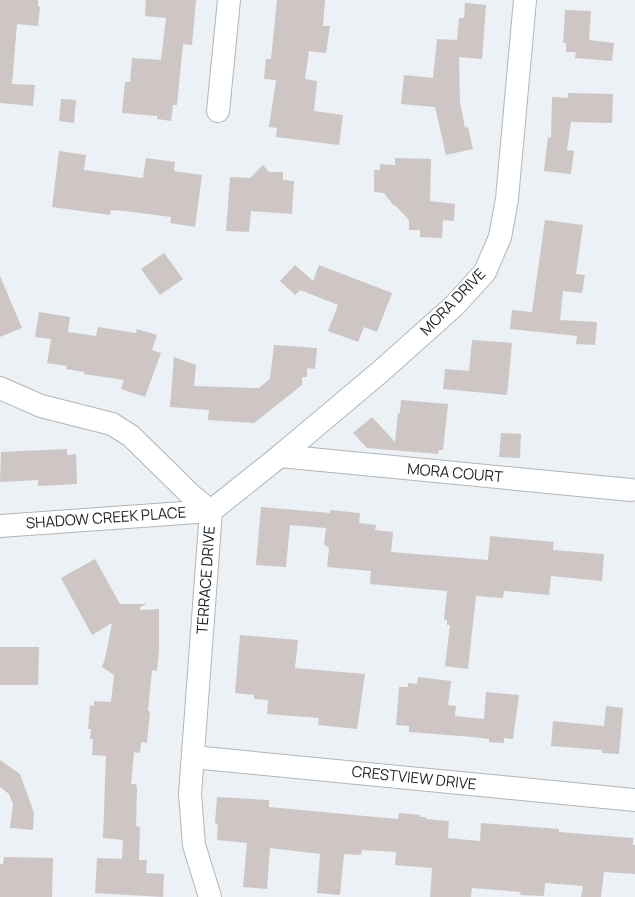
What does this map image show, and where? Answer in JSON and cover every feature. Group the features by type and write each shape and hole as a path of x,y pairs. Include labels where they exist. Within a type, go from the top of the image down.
{"street":[{"path":"218,111 229,0"},
{"name":"MORA DRIVE","path":"211,511 380,372 454,306 477,282 489,265 500,238 507,199 525,0"},
{"name":"TERRACE DRIVE","path":"0,388 41,406 112,424 131,436 191,495 211,511 190,794 193,832 198,859 210,897"},
{"name":"MORA COURT","path":"280,456 631,490"},
{"name":"SHADOW CREEK PLACE","path":"0,526 211,511"},
{"name":"CRESTVIEW DRIVE","path":"193,756 635,800"}],"building":[{"path":"0,0 38,0 38,6 40,7 38,26 17,24 12,84 35,85 33,106 0,103"},
{"path":"146,0 196,0 192,45 183,44 177,105 173,105 171,121 157,119 157,116 122,113 125,82 130,82 132,58 161,60 166,18 145,16"},
{"path":"277,0 325,0 323,26 330,26 326,53 309,51 305,79 317,81 314,111 343,115 339,145 276,137 277,128 269,127 276,80 264,79 266,59 271,59"},
{"path":"465,3 486,5 482,59 459,57 460,102 465,128 468,127 473,149 446,155 435,107 401,104 404,75 433,78 437,39 457,40 459,18 464,18"},
{"path":"565,10 591,11 589,40 614,43 612,61 575,58 576,52 566,52 566,43 563,43"},
{"path":"568,93 613,94 612,123 571,122 567,150 574,151 571,174 544,171 548,137 551,138 552,97 568,98"},
{"path":"61,99 76,100 74,123 59,121"},
{"path":"59,151 86,155 84,170 143,178 146,158 175,162 174,171 202,175 195,227 170,223 171,217 111,210 110,215 52,207"},
{"path":"395,158 431,159 430,201 455,204 454,221 443,220 442,238 420,237 420,230 409,230 409,220 384,193 374,192 374,170 380,170 380,164 395,165"},
{"path":"263,165 269,172 283,172 283,180 294,181 292,214 251,211 249,232 226,231 230,177 250,178"},
{"path":"545,220 583,225 576,274 585,275 582,293 563,291 560,320 597,322 595,345 576,344 577,336 510,329 512,310 532,312"},
{"path":"164,253 183,279 160,295 141,269"},
{"path":"295,265 313,281 319,265 392,293 377,332 364,327 358,342 328,331 338,305 300,290 295,295 280,281"},
{"path":"0,276 22,328 0,337"},
{"path":"39,312 70,317 68,332 96,336 98,327 136,333 137,329 157,335 152,350 161,353 145,397 121,389 124,380 84,374 84,372 66,369 67,366 47,363 51,339 35,337"},
{"path":"472,340 512,343 507,395 443,389 445,369 469,371"},
{"path":"274,345 317,348 315,369 307,368 307,377 302,377 302,385 254,423 208,420 209,410 170,407 174,357 196,365 194,386 259,388 270,379"},
{"path":"401,400 448,404 443,450 439,450 438,454 367,448 353,433 372,417 395,442"},
{"path":"501,433 521,434 520,458 499,457"},
{"path":"67,449 67,455 76,454 77,484 38,486 38,480 0,482 1,452"},
{"path":"261,507 330,513 330,510 360,513 359,523 376,525 375,530 393,532 391,552 488,560 490,536 554,542 553,550 604,554 602,581 551,576 549,595 504,591 503,598 476,596 468,669 445,666 450,625 447,625 447,620 444,619 447,591 370,584 371,571 327,567 329,548 324,544 326,528 290,525 286,567 256,565"},
{"path":"95,559 120,604 147,604 140,607 140,610 159,609 159,650 157,671 152,670 147,743 141,742 140,753 134,752 131,784 136,784 137,789 136,826 140,827 139,860 147,860 146,873 164,874 163,897 95,893 97,858 122,859 123,840 103,838 106,756 92,755 93,739 90,739 91,729 88,729 90,705 94,706 94,701 111,702 114,675 102,667 112,623 92,635 61,578"},
{"path":"240,635 298,640 295,668 365,674 357,729 318,725 319,718 267,714 268,700 254,699 254,695 235,693"},
{"path":"0,647 39,647 38,685 0,685"},
{"path":"418,677 451,681 448,705 456,706 455,716 484,719 486,692 519,695 513,739 504,738 504,743 489,742 489,739 473,737 409,732 409,726 396,725 399,687 408,687 408,683 417,684"},
{"path":"606,706 623,708 619,754 602,753 602,750 551,746 553,721 604,726"},
{"path":"0,760 20,774 34,813 33,830 10,828 13,804 9,794 0,787"},
{"path":"217,797 269,800 269,807 398,819 399,813 420,815 420,817 426,817 426,819 449,821 448,838 480,841 481,823 559,829 559,832 633,838 633,845 635,845 635,874 604,872 601,897 581,897 583,886 545,883 544,896 520,895 521,892 472,888 471,897 430,897 432,868 395,865 396,852 362,850 361,855 344,854 340,895 317,893 320,854 270,848 267,889 243,887 247,843 217,840 218,824 215,823"},
{"path":"4,857 53,858 52,897 0,897 0,864 3,864"}]}
